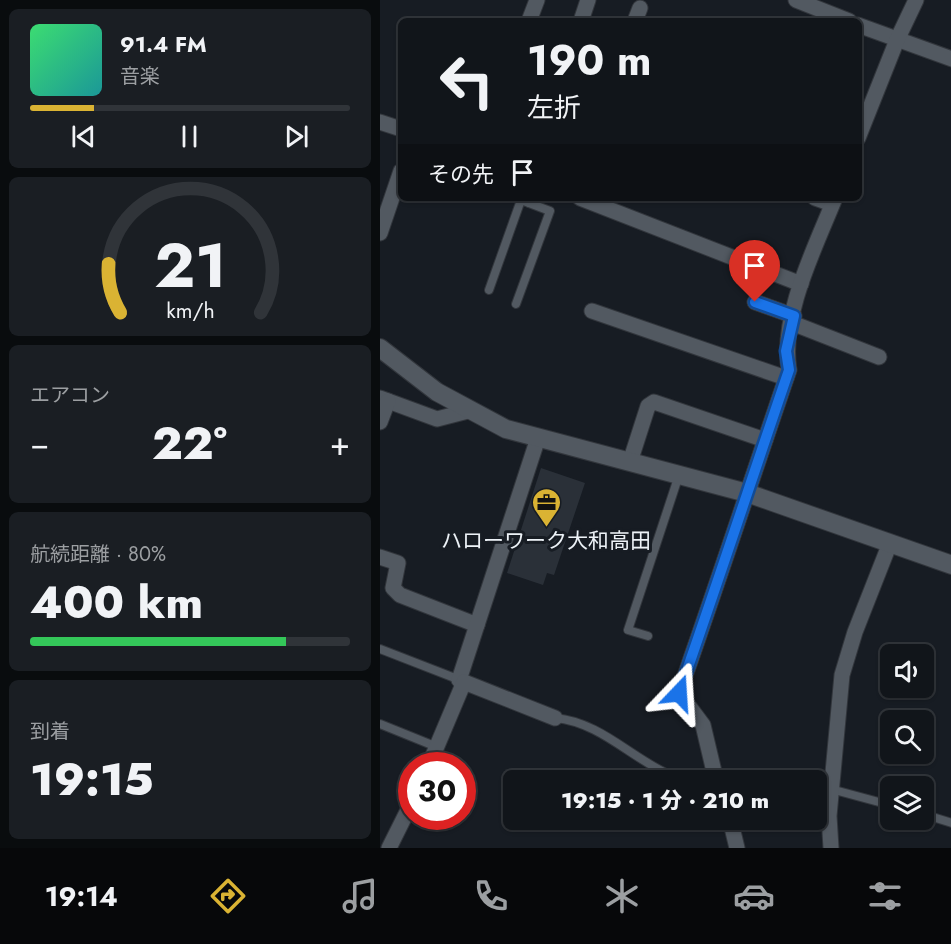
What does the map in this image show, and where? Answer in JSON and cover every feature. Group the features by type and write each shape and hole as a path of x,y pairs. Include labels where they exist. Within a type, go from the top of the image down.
{"street":[{"path":"530,18 537,0"},
{"path":"582,18 588,0"},
{"path":"796,0 841,18"},
{"path":"862,128 897,40 916,0"},
{"path":"862,27 952,59"},
{"path":"380,122 398,128"},
{"path":"380,233 398,180"},
{"path":"588,201 801,284"},
{"path":"714,770 703,725 679,693 738,528 747,493 789,370 786,351 801,284 834,201"},
{"path":"755,302 879,357"},
{"path":"592,311 786,378"},
{"path":"380,348 437,392 468,411 506,429 747,493 952,565"},
{"path":"380,422 384,400 437,419 468,411"},
{"path":"630,462 648,406 654,402 765,440"},
{"path":"435,752 462,681 477,625 538,438"},
{"path":"827,770 842,675 855,632 890,543"},
{"path":"380,557 398,563 393,588 400,595 477,625"},
{"path":"462,681 556,718"},
{"path":"827,813 831,848"},
{"path":"389,848 398,830"},
{"path":"733,830 737,848"}],"lane":[{"path":"489,290 521,201"},
{"path":"516,304 550,211 532,201"},
{"path":"648,636 629,630 679,475"},
{"path":"380,649 462,681"},
{"path":"556,718 573,720 616,741 662,770"},
{"path":"380,724 437,747"},
{"path":"827,788 880,801"},
{"path":"934,817 952,823"}],"building":[{"name":"ハローワーク大和高田","path":"541,468 585,483 554,575 547,573 543,585 507,573"}],"place":[{"name":"ハローワーク大和高田","path":"546,528"}],"route":[{"path":"679,693 738,528 747,493 789,370 786,351 794,316 755,302"}]}
